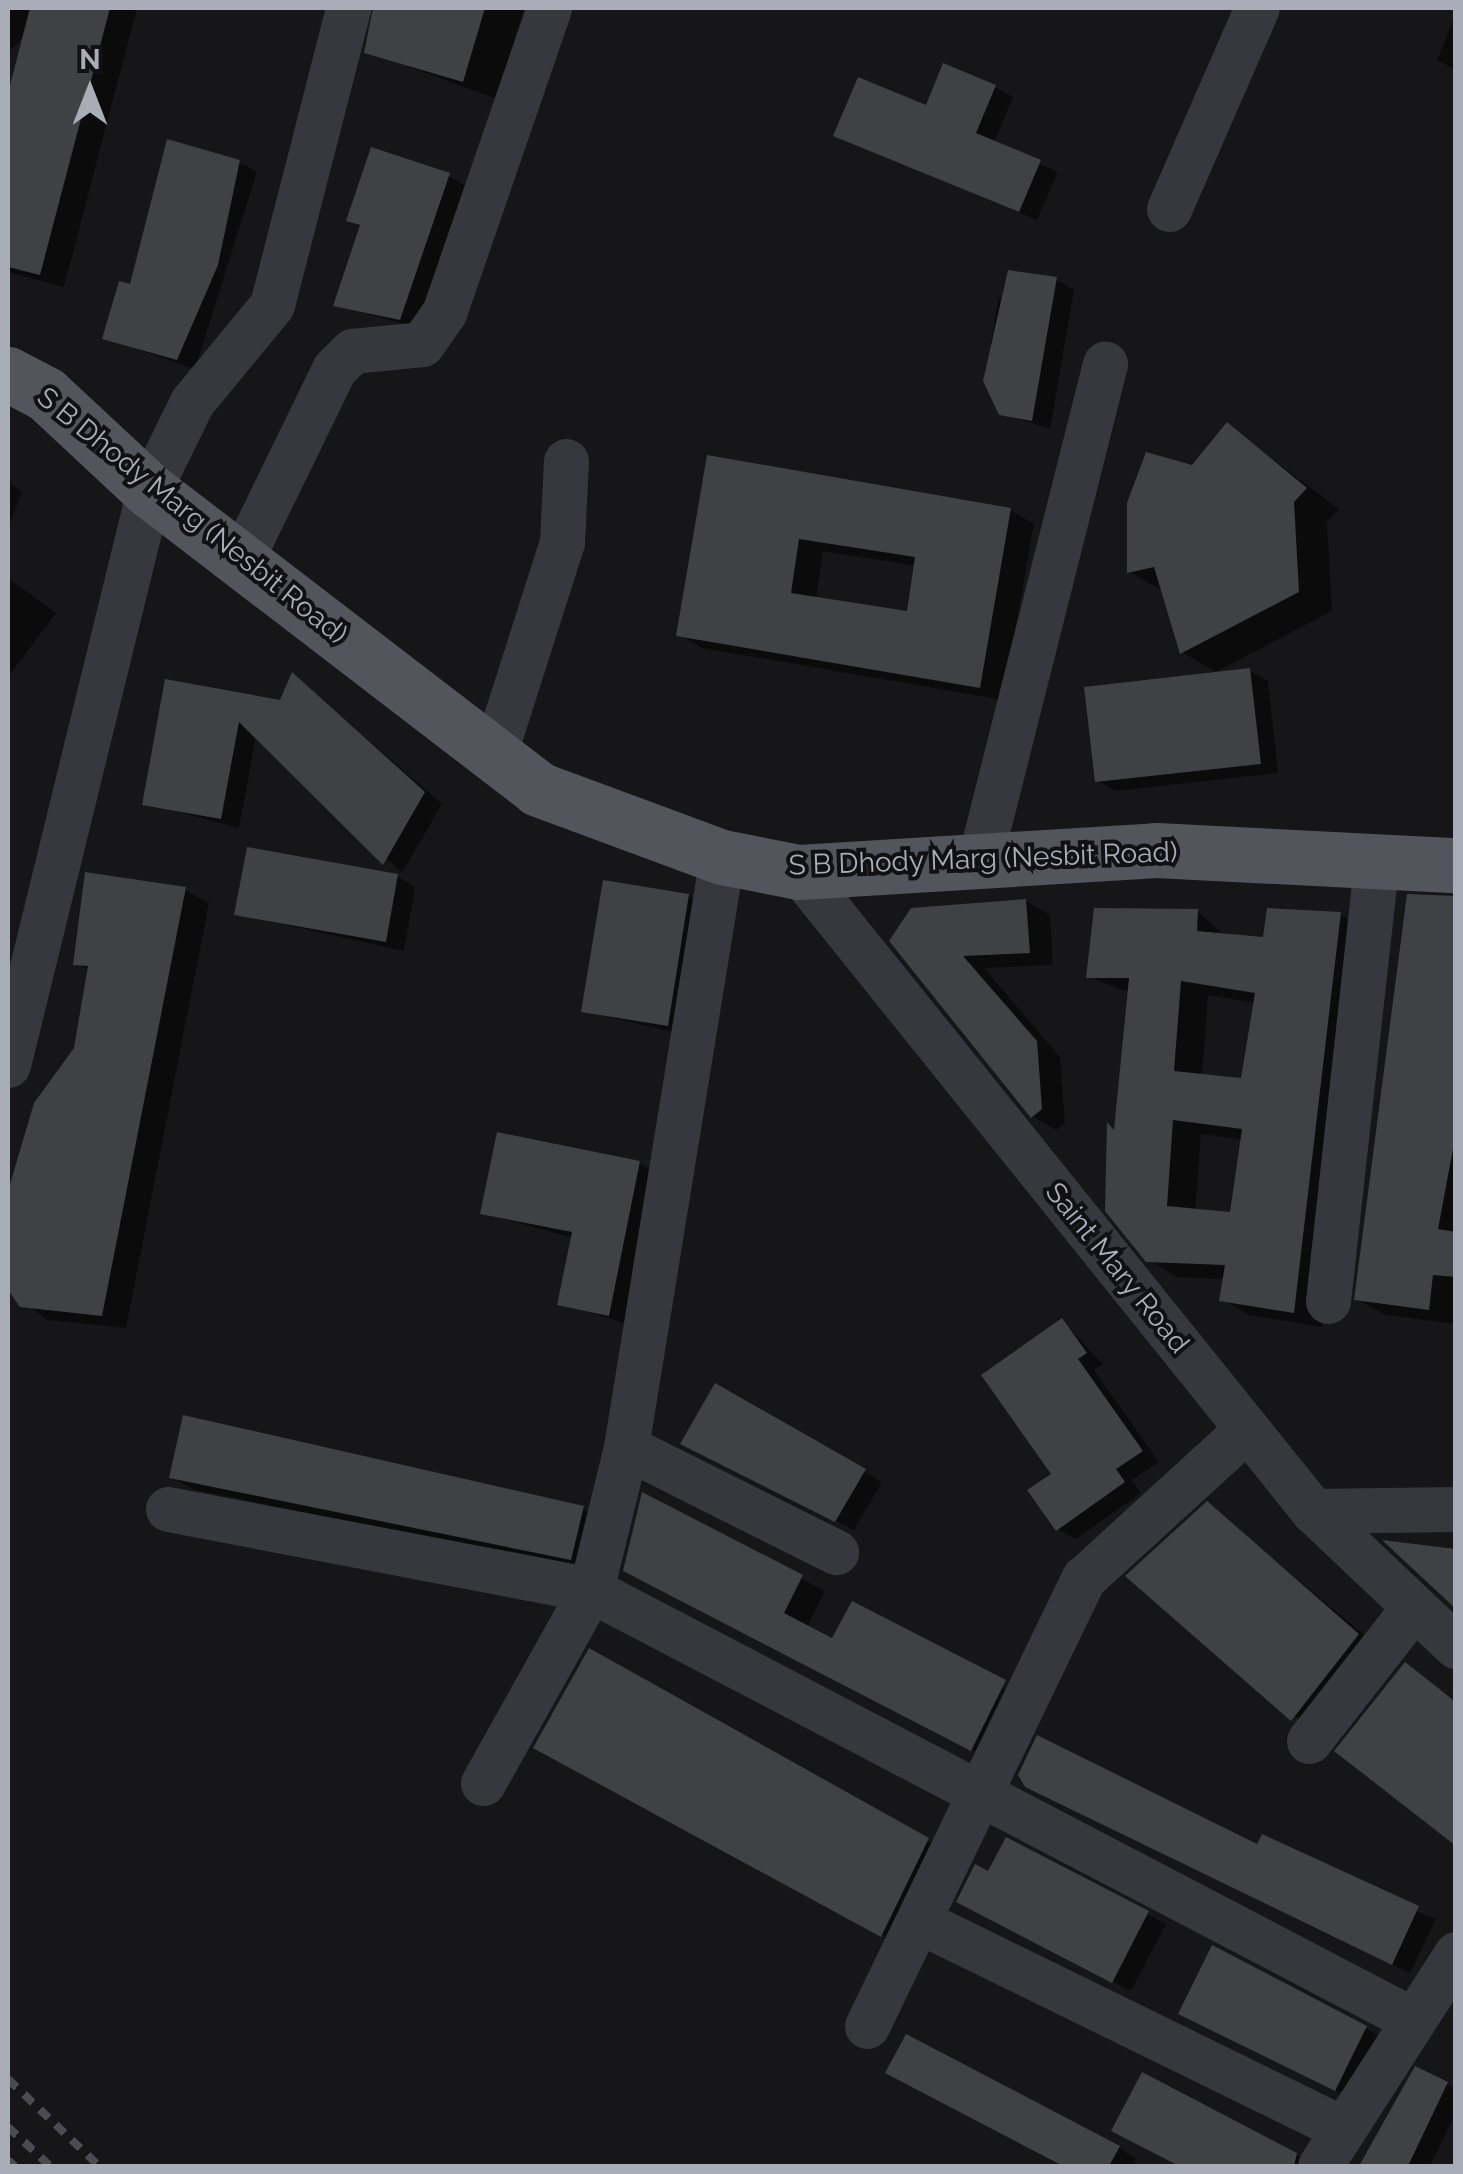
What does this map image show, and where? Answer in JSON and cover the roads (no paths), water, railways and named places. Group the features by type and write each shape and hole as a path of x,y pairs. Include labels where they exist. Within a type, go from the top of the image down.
{"main road":[{"name":"S B Dhody Marg (Nesbit Road)","path":"8,374 46,394 149,490 538,789 722,857 799,872 1156,850 1456,865"}],"street":[{"path":"8,1065 149,490 192,402 272,305 348,8"},
{"path":"241,560 334,368 352,351 422,344 444,314 549,8"},
{"path":"1169,209 1257,8"},
{"path":"980,858 1105,364"},
{"path":"494,755 562,542 566,462"},
{"path":"483,1783 591,1590 626,1447 722,857"},
{"path":"1328,1300 1376,864"},
{"name":"Saint Mary Road","path":"799,872 1313,1511 1456,1646"},
{"path":"867,2026 1084,1578 1247,1429"},
{"path":"626,1447 836,1552"},
{"path":"168,1509 591,1590 983,1790 1413,2020"},
{"path":"1313,1511 1456,1509"},
{"path":"1309,1741 1414,1606"},
{"path":"919,1921 1344,2129"},
{"path":"1320,2166 1456,1954"}],"railway":[{"path":"8,2079 99,2166"},
{"path":"8,2127 50,2166"},
{"path":"8,2160 15,2166"}]}
